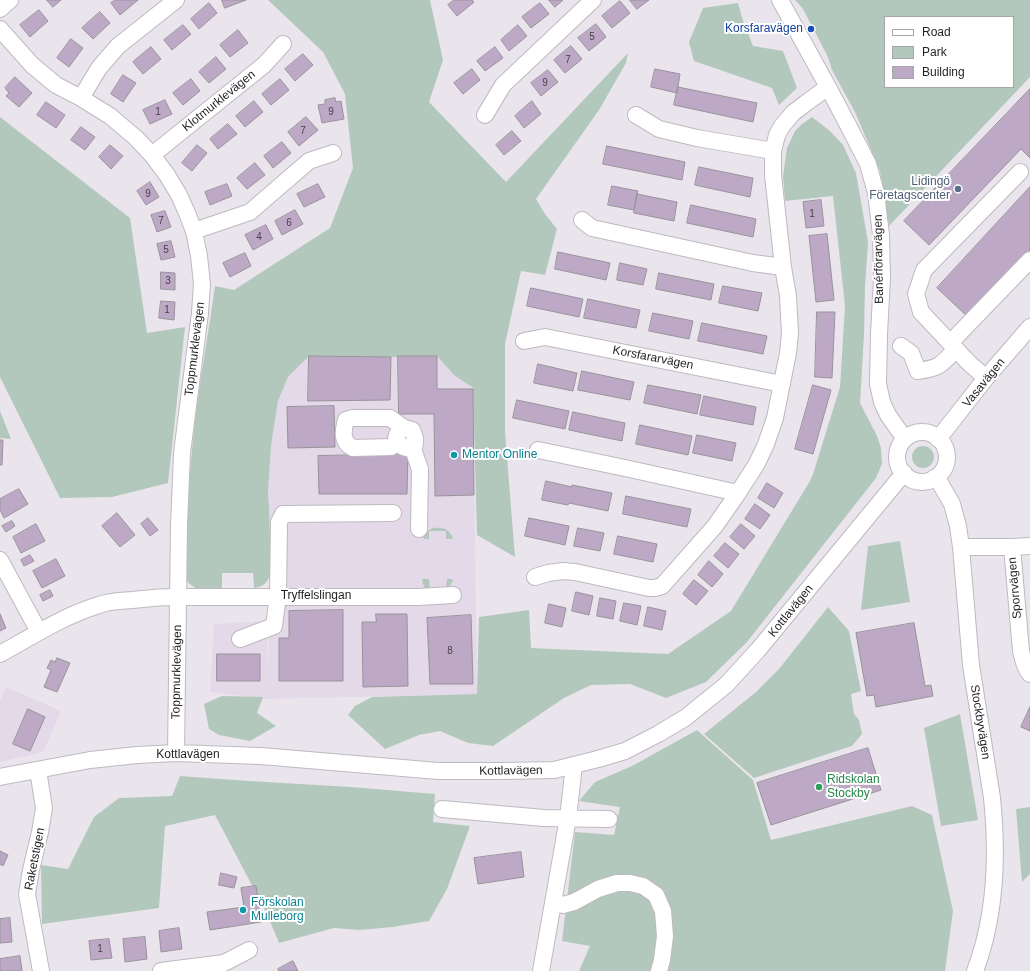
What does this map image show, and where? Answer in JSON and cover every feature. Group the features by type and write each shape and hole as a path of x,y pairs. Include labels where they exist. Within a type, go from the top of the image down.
{"street":[{"path":"0,9 10,0"},
{"path":"82,98 99,68 118,46 176,0"},
{"path":"485,115 503,85 593,0"},
{"name":"Banérförarvägen","path":"780,0 868,164 876,194 881,235 882,278 878,384 882,402 888,415 905,439"},
{"name":"Toppmurklevägen","path":"0,29 32,65 56,85 82,98 110,116 136,138 152,155 167,175 179,196 194,231 199,256 202,284 200,313 182,453 179,525 176,753"},
{"name":"Klotmurklevägen","path":"152,155 264,65 283,44"},
{"path":"535,577 562,571 575,572 649,588 662,586 715,526 756,465 766,444 775,418 788,353 790,333 788,296 783,267 773,175 773,151 777,135 782,126 793,114 828,87"},
{"path":"636,115 660,129 697,138 773,151"},
{"path":"194,231 250,212 309,161 332,153"},
{"path":"986,378 969,363 921,312 916,294 924,270 1020,172"},
{"path":"582,220 592,228 599,230 753,263 783,267"},
{"path":"902,346 911,353 918,371 932,369 942,364 953,346 1030,260"},
{"name":"Vasavägen","path":"938,439 986,378 1030,327"},
{"name":"Korsfararvägen","path":"524,341 545,336 782,384"},
{"path":"404,428 400,431 397,437 397,442 391,447 352,448 345,442 344,429 346,420 352,418 390,418 404,428 412,430 415,437 415,444 412,449"},
{"path":"920,432 930,434 938,439 945,448 946,459 944,468 938,475 927,481 911,479 899,466 898,456 900,446 905,439 920,432"},
{"path":"397,442 400,446 407,449 412,449"},
{"path":"412,449 420,469 419,529"},
{"path":"538,450 738,493"},
{"name":"Kottlavägen","path":"0,777 90,760 176,753 261,756 438,771 554,770 625,751 685,718 726,685 758,650 904,473"},
{"name":"Stockbyvägen","path":"934,478 940,483 952,504 958,526 971,665 992,798 995,832 994,882 991,906 981,956 975,971"},
{"path":"240,639 274,626 278,596 279,522 283,514 393,513"},
{"path":"961,547 1030,546"},
{"name":"Sporrvägen","path":"1012,547 1021,651 1023,662 1030,674"},
{"path":"0,560 39,632"},
{"name":"Tryffelslingan","path":"0,654 39,632 86,610 108,602 178,596 418,597 453,595"},
{"path":"541,971 568,818 574,765"},
{"name":"Raketstigen","path":"38,770 44,808 27,894 40,971"},
{"path":"442,809 544,818 609,819"},
{"path":"554,902 562,905 574,902 598,889 617,883 630,883 643,886 656,895 663,911 665,936 659,971"},
{"path":"161,971 224,963 249,950"}],"shaded area":[{"path":"309,356 437,356 454,375 473,389 477,694 267,699 210,692 214,624 267,621 268,675 271,573 268,492 271,446 278,401 288,377"},
{"path":"6,687 61,711 43,752 0,762 0,701"}],"green space":[{"path":"268,0 430,0 443,60 429,102 506,182 628,53 626,63 599,110 536,199 545,214 557,229 545,275 521,271 505,344 505,432 515,557 477,535 473,388 454,375 437,356 309,356 288,377 278,401 271,446 268,492 271,573 268,579 265,584 254,588 253,573 222,573 222,590 208,591 195,588 187,581 183,574 195,420 215,286 234,290 330,228 353,168 345,94 323,52"},
{"path":"795,0 1030,0 1030,77 889,226 880,171 855,112 832,70 828,57 803,9"},
{"path":"738,3 743,21 753,46 783,51 797,88 779,105 772,88 694,61 689,42 703,8"},
{"path":"0,117 130,218 147,333 185,327 168,483 112,497 60,498 0,377"},
{"path":"812,117 830,131 843,145 856,173 868,242 860,403 877,436 881,448 882,464 876,478 747,642 706,682 666,698 630,684 591,685 564,698 493,746 468,743 440,731 419,735 385,749 348,715 355,706 372,697 477,694 479,617 529,610 531,648 668,654 731,611 810,481 840,387 845,306 833,196 785,201 783,176 787,148 795,131"},
{"path":"0,411 11,439 0,438"},
{"path":"923,446 931,449 934,457 931,465 923,468 915,465 912,457 915,449"},
{"path":"433,528 446,529 453,539 446,539 446,531 429,531 429,539 423,539 426,532"},
{"path":"900,541 910,602 861,610 868,546"},
{"path":"422,579 429,579 430,588 446,588 447,579 452,579 453,581 447,589 425,589"},
{"path":"828,607 849,631 861,691 851,694 854,714 859,720 862,734 852,746 754,778 704,734 756,692 779,669"},
{"path":"222,696 263,697 257,713 276,726 250,741 219,735 209,729 204,704"},
{"path":"960,714 978,820 941,826 924,728"},
{"path":"697,730 753,780 771,840 912,806 932,815 953,911 945,971 579,971 590,946 562,941 575,832 614,835 620,807 579,801 595,782 632,766"},
{"path":"180,776 435,794 433,822 470,826 447,889 429,921 360,930 334,928 279,943 267,914 215,815 165,826 159,908 42,924 41,865 68,869 94,817 119,798 172,796"},
{"path":"1030,807 1030,874 1022,882 1016,809"}],"building":[{"path":"47,0 61,0 53,7"},
{"path":"115,0 138,0 120,15 111,3"},
{"path":"222,0 246,0 225,8"},
{"path":"454,0 472,0 474,2 457,16 448,5"},
{"path":"549,0 563,0 555,7"},
{"path":"630,0 649,0 637,9"},
{"path":"620,1 630,13 612,28 602,16"},
{"path":"209,3 217,13 199,29 191,19"},
{"path":"540,3 549,14 531,28 522,17"},
{"path":"39,10 48,21 30,37 20,25"},
{"path":"100,12 110,23 93,39 82,28"},
{"path":"596,24 606,37 589,51 578,38"},
{"path":"183,25 191,34 172,50 164,40"},
{"path":"518,25 527,36 509,51 501,40"},
{"path":"238,30 248,43 230,57 220,45"},
{"path":"71,39 83,48 69,67 57,58"},
{"path":"571,46 582,59 565,73 554,60"},
{"path":"151,47 161,59 143,74 133,62"},
{"path":"495,47 503,58 485,71 477,61"},
{"path":"303,54 313,65 295,81 285,69"},
{"path":"216,57 226,69 209,83 199,72"},
{"path":"472,69 480,80 463,94 454,83"},
{"path":"655,69 680,74 677,93 651,87"},
{"path":"548,70 558,82 541,96 531,83"},
{"path":"123,75 136,83 123,102 111,94"},
{"path":"15,77 32,93 19,107 6,96 9,93 5,88"},
{"path":"191,79 200,91 183,105 173,93"},
{"path":"280,79 289,90 271,105 262,94"},
{"path":"678,87 757,103 753,122 674,105"},
{"name":"Lidingö Företagscenter","path":"1030,89 1030,158 1021,149 929,245 904,221"},
{"path":"335,98 336,102 341,101 344,119 322,123 318,105 325,104 325,100"},
{"path":"165,100 172,114 150,124 143,110"},
{"path":"254,101 263,112 245,127 236,116"},
{"path":"532,101 541,114 524,128 515,116"},
{"path":"46,102 65,115 56,128 37,115"},
{"path":"306,117 318,130 299,146 288,132"},
{"path":"228,124 237,134 218,149 210,139"},
{"path":"81,127 95,137 85,150 71,140"},
{"path":"512,131 521,141 504,155 496,145"},
{"path":"282,142 291,153 273,168 264,156"},
{"path":"110,145 123,156 111,169 99,157"},
{"path":"197,145 207,153 192,171 182,163"},
{"path":"607,146 685,162 682,180 603,164"},
{"path":"255,163 265,175 247,189 237,178"},
{"path":"699,167 753,178 750,197 695,185"},
{"path":"150,182 159,197 146,205 137,191"},
{"path":"227,184 232,196 210,205 205,192"},
{"path":"318,184 325,197 304,207 297,194"},
{"path":"612,186 638,191 634,210 608,205"},
{"path":"1030,187 1030,253 969,318 937,288"},
{"path":"637,194 677,202 674,221 634,213"},
{"path":"821,200 824,226 806,228 803,202"},
{"path":"691,205 756,219 753,237 687,223"},
{"path":"295,210 303,224 282,235 275,221"},
{"path":"165,211 171,227 157,232 151,215"},
{"path":"266,225 273,239 253,250 245,235"},
{"path":"827,234 834,300 816,302 809,236"},
{"path":"171,241 175,257 161,260 157,244"},
{"path":"558,252 610,263 606,280 555,269"},
{"path":"245,253 251,266 230,277 223,263"},
{"path":"620,263 647,269 643,285 617,280"},
{"path":"161,272 175,273 175,290 161,289"},
{"path":"659,273 714,284 711,300 656,289"},
{"path":"723,286 762,293 758,311 719,303"},
{"path":"531,288 583,299 579,317 527,306"},
{"path":"588,299 640,310 636,328 584,318"},
{"path":"161,301 175,302 174,320 159,318"},
{"path":"817,312 835,312 832,378 815,377"},
{"path":"653,313 693,321 689,339 649,331"},
{"path":"702,323 767,336 763,354 698,341"},
{"path":"309,356 391,357 390,400 308,401"},
{"name":"Mentor Online","path":"398,356 437,356 437,389 473,389 474,495 435,496 434,414 399,414"},
{"path":"538,364 577,373 573,391 534,383"},
{"path":"582,371 634,382 630,400 578,390"},
{"path":"648,385 701,395 697,414 644,403"},
{"path":"813,385 831,390 813,454 795,449"},
{"path":"704,396 756,407 753,425 700,415"},
{"path":"517,400 569,411 565,429 513,418"},
{"path":"334,406 335,447 288,448 287,407"},
{"path":"573,412 625,423 622,441 569,430"},
{"path":"640,425 692,436 688,455 636,444"},
{"path":"697,435 736,443 732,461 693,453"},
{"path":"0,440 3,440 2,465 0,465"},
{"path":"408,454 407,494 319,494 318,456"},
{"path":"546,481 572,487 572,485 612,493 608,511 569,503 568,505 542,500"},
{"path":"767,483 783,493 774,508 758,498"},
{"path":"19,489 28,504 4,518 0,510 0,499"},
{"path":"626,496 691,509 687,527 623,514"},
{"path":"755,504 770,515 760,529 745,519"},
{"path":"117,513 135,535 120,547 102,526"},
{"path":"148,518 158,530 150,536 141,524"},
{"path":"529,518 569,526 565,545 525,536"},
{"path":"12,521 15,526 6,532 2,526"},
{"path":"36,524 45,541 21,553 13,537"},
{"path":"741,524 755,536 744,549 730,537"},
{"path":"578,528 604,533 600,551 574,546"},
{"path":"618,536 657,544 653,562 614,554"},
{"path":"725,543 739,554 728,568 714,556"},
{"path":"30,555 34,561 24,566 21,560"},
{"path":"56,559 65,576 42,588 33,571"},
{"path":"709,561 723,574 712,587 698,575"},
{"path":"694,580 708,591 696,605 683,594"},
{"path":"50,590 53,596 43,601 40,595"},
{"path":"576,592 593,596 589,615 572,611"},
{"path":"600,598 616,601 613,619 597,616"},
{"path":"624,603 641,606 637,625 620,621"},
{"path":"549,604 566,608 562,627 545,623"},
{"path":"648,607 666,611 662,630 644,626"},
{"path":"343,610 343,681 279,681 279,638 289,638 289,611"},
{"path":"0,614 6,628 0,631"},
{"path":"376,614 407,614 408,686 363,687 362,622 376,622"},
{"path":"471,615 473,684 430,684 427,618"},
{"path":"914,623 925,686 931,685 933,696 876,707 874,695 867,696 856,633"},
{"path":"217,654 260,654 260,681 217,681"},
{"path":"57,658 70,663 57,692 44,687 51,670 47,668 51,660 55,662"},
{"path":"1030,707 1030,731 1021,727"},
{"path":"28,709 45,717 30,751 13,744"},
{"name":"Ridskolan Stockby","path":"868,748 881,790 771,825 757,783"},
{"path":"0,851 8,855 3,866 0,864"},
{"path":"521,852 524,877 478,884 474,858"},
{"path":"221,873 237,877 234,888 219,885"},
{"name":"Förskolan Mulleborg","path":"256,886 261,922 210,930 207,912 244,907 241,888"},
{"path":"10,918 12,942 0,943 0,919"},
{"path":"179,928 182,949 161,952 159,931"},
{"path":"145,937 147,959 125,962 123,939"},
{"path":"109,939 112,958 91,960 89,941"},
{"path":"20,956 22,971 0,971 0,959"},
{"path":"293,961 298,971 279,971 278,969"}],"place":[{"name":"Korsfaravägen","path":"811,29"},
{"name":"Lidingö Företagscenter","path":"958,189"},
{"name":"Mentor Online","path":"454,455"},
{"name":"Ridskolan Stockby","path":"819,787"},
{"name":"Förskolan Mulleborg","path":"243,910"}]}
